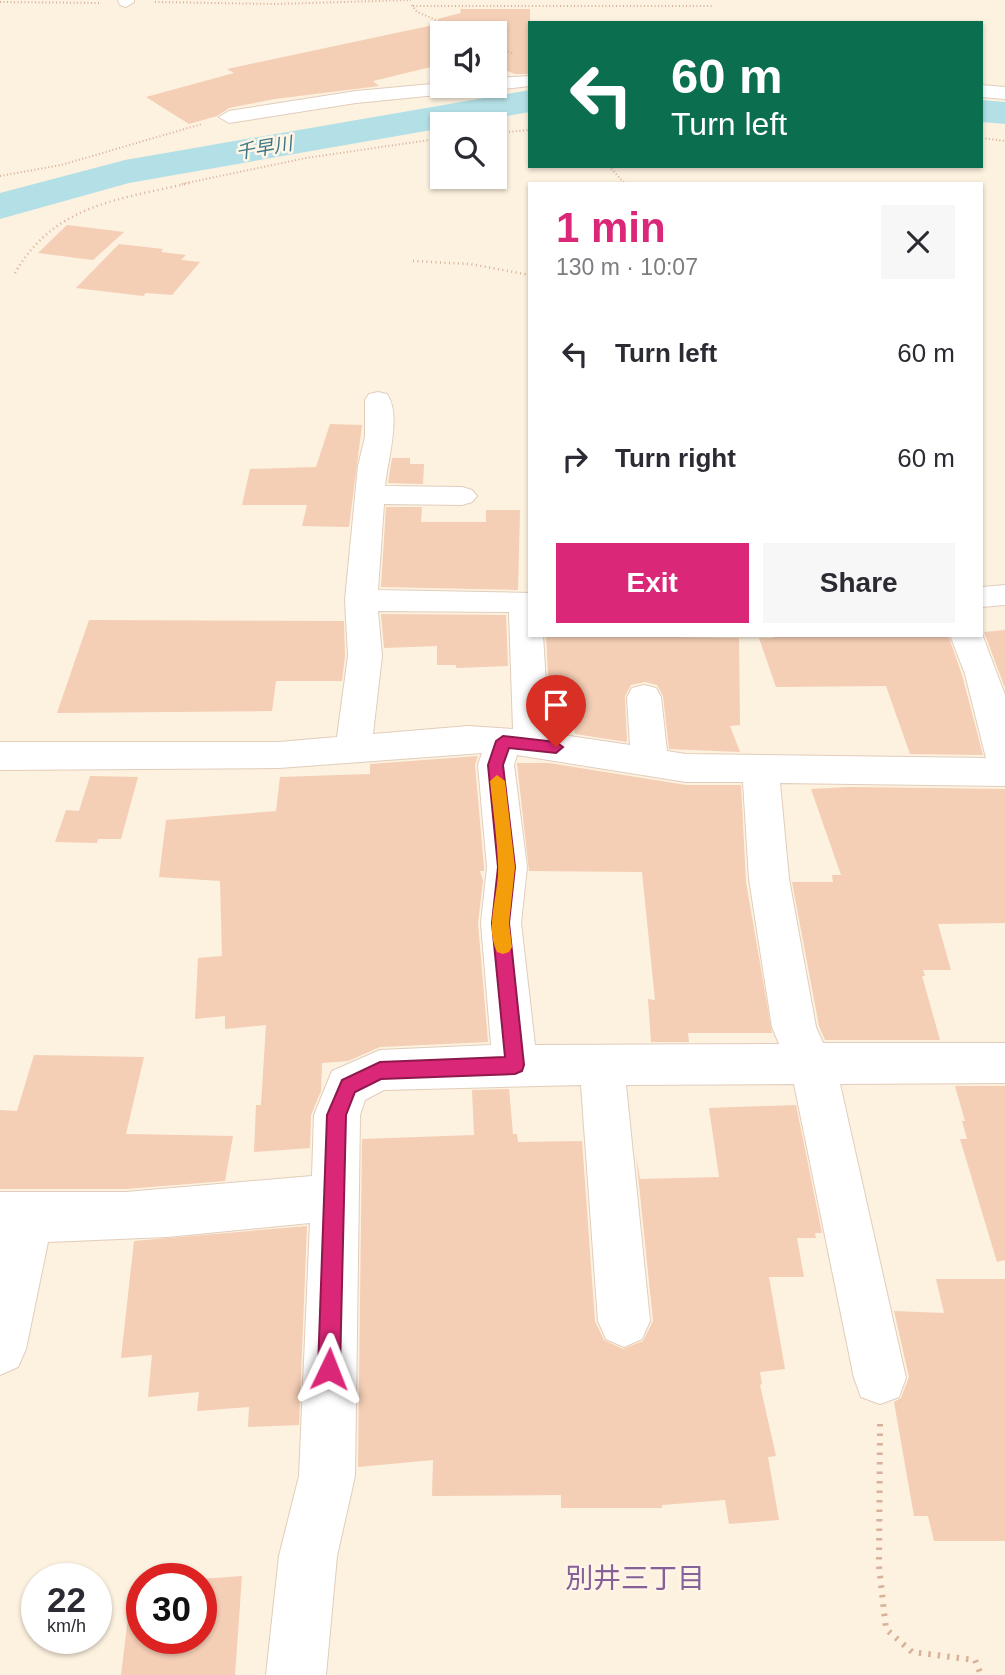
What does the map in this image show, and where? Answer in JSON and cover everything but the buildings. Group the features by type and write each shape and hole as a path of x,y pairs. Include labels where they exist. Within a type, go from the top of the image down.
{"street":[{"path":"507,82 528,81"},
{"path":"229,117 343,99 430,90"},
{"path":"983,91 1005,93"},
{"path":"353,749 365,656 361,600 372,466 379,437 378,401"},
{"path":"370,495 462,496"},
{"path":"983,597 1005,596"},
{"path":"361,600 526,601 517,742 496,765 507,867 501,923 515,1065"},
{"path":"967,637 982,674 1005,761"},
{"path":"644,697 650,763"},
{"path":"0,757 279,755 468,739 517,742 686,768 1005,772"},
{"path":"760,770 771,892 794,1027 817,1084 880,1378"},
{"path":"296,1675 308,1556 327,1476 337,1115 348,1086 380,1070 515,1065 1005,1062"},
{"path":"602,1064 624,1321"},
{"path":"0,1349 14,1217 196,1212 334,1196"}],"path":[{"path":"689,0 692,6"},
{"path":"0,2 287,4 410,1 417,12 438,21"},
{"path":"413,6 712,6"},
{"path":"0,176 61,164 229,117"},
{"path":"507,132 528,130"},
{"path":"983,138 1005,141"},
{"path":"15,273 21,262 51,229 96,205 274,163 430,140"},
{"path":"611,168 623,182"},
{"path":"413,261 470,264 528,275"},
{"path":"880,1378 879,1566 886,1629 912,1652 975,1660 981,1675"}],"waterway":[{"name":"千早川","path":"0,206 125,172 528,101"},
{"name":"千早川","path":"983,111 1005,113"}],"slow traffic":[{"path":"497,781 507,867 501,923 503,947"}],"district":[{"name":"別井三丁目","path":"635,1578"}],"route":[{"path":"329,1369 337,1115 348,1086 380,1070 515,1065 501,923 507,867 496,765 503,741 556,747"}]}
